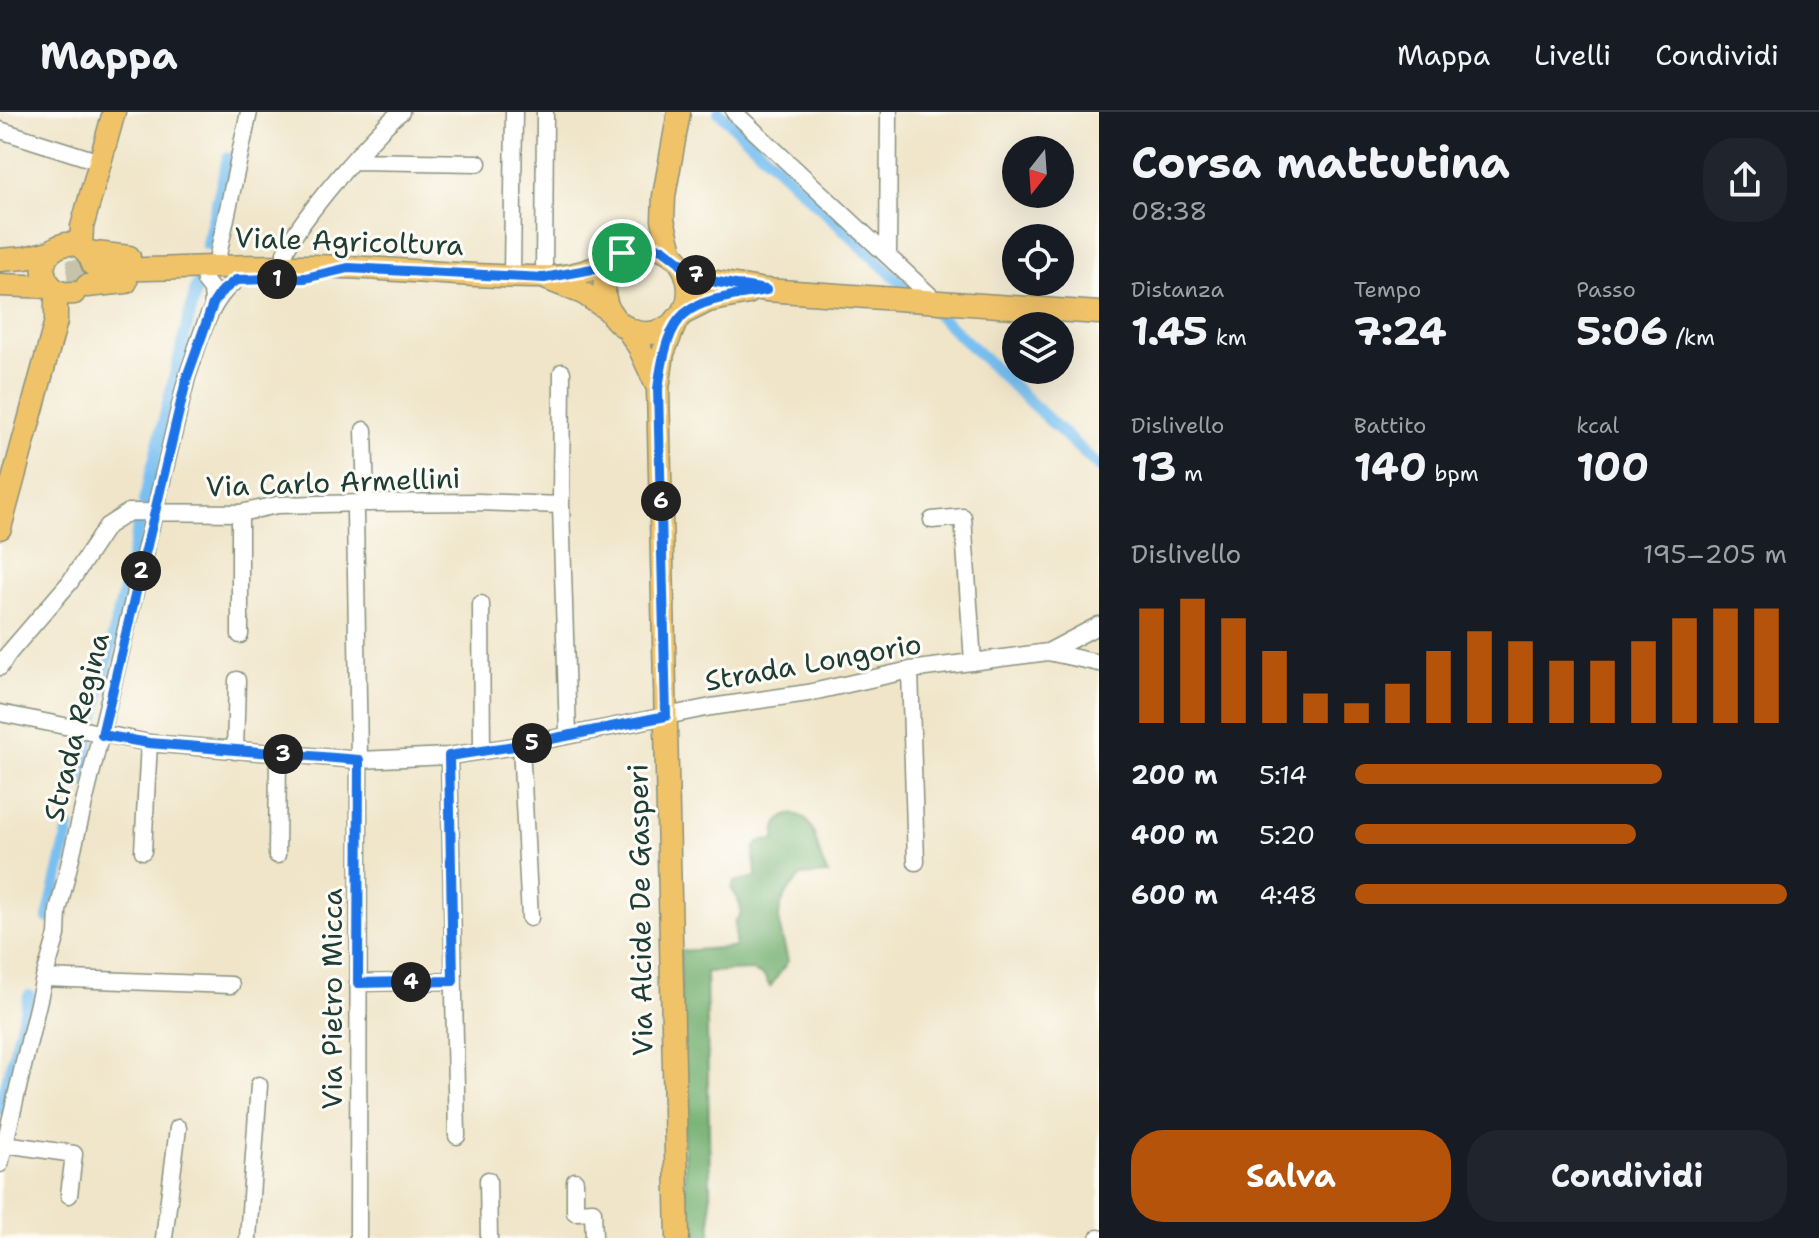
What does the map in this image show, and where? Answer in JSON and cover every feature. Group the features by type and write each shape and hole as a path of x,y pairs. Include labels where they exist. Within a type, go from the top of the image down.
{"main road":[{"path":"74,285 44,275 44,267 74,245 114,112"},
{"path":"679,112 664,196 663,220 689,293 680,317"},
{"path":"608,310 603,284 623,254 652,223 664,196"},
{"path":"0,528 6,481 56,321 74,285 94,269 74,245"},
{"path":"0,260 25,258 74,245 123,257 285,253 304,255 348,268"},
{"name":"Viale Agricoltura","path":"74,285 288,266 544,278 584,272 623,254 652,247 711,281 766,290 1099,313"},
{"path":"0,285 305,278 348,268"},
{"path":"0,272 34,272"},
{"name":"Viale Agricoltura","path":"544,278 583,293 626,327 647,333 658,331 708,301 766,290"},
{"name":"Via Alcide De Gasperi","path":"678,1238 658,389 663,353 680,317"},
{"name":"Via Alcide De Gasperi","path":"626,327 658,389"}],"street":[{"path":"218,255 249,112"},
{"path":"285,253 295,233 370,140 401,112"},
{"path":"512,276 514,112"},
{"path":"544,278 545,112"},
{"path":"734,112 935,301"},
{"path":"888,256 889,112"},
{"path":"0,130 100,162"},
{"path":"354,161 478,163"},
{"name":"Strada Regina","path":"0,1164 57,935 58,911 187,377 213,304 221,292 236,280"},
{"path":"205,281 212,290 213,304"},
{"path":"562,372 561,505 568,735"},
{"name":"Via Pietro Micca","path":"358,1238 360,508 364,430"},
{"name":"Via Carlo Armellini","path":"0,667 70,582 107,526 129,512 240,513 277,505 360,508 478,502 561,505"},
{"path":"240,513 240,635"},
{"path":"932,520 963,517 973,662"},
{"path":"481,604 482,751"},
{"name":"Strada Longorio","path":"0,713 149,743 359,760 449,756 808,693 910,670 1048,652 1099,625"},
{"path":"1048,652 1099,663"},
{"path":"910,670 916,862"},
{"path":"235,751 237,680"},
{"path":"143,851 149,743"},
{"path":"521,745 530,918"},
{"path":"277,855 278,754"},
{"path":"449,756 457,1136"},
{"path":"44,978 231,985"},
{"path":"358,983 453,981"},
{"path":"248,1238 259,1085"},
{"path":"164,1238 178,1128"},
{"path":"5,1144 74,1154 69,1195"},
{"path":"488,1180 489,1238"},
{"path":"575,1181 575,1212 593,1211 594,1238"}],"green space":[{"path":"794,814 802,817 813,831 828,874 801,876 784,898 779,916 788,961 770,987 764,976 751,970 706,972 711,1238 686,1238 680,951 735,947 735,921 741,909 732,889 734,882 756,877 756,846 759,842 775,841 778,823"}],"waterway":[{"path":"719,112 905,287"},
{"path":"207,244 228,158"},
{"path":"144,502 197,285"},
{"path":"935,312 1099,467"},
{"path":"93,723 141,517"},
{"path":"79,784 89,741"},
{"path":"48,918 69,828"},
{"path":"0,1110 29,996"}],"tunnel":[{"path":"34,272 103,270"}],"route":[{"path":"642,246 663,249 680,262 685,271 697,276 766,290 708,301 682,314 669,335 663,353 658,389 666,716 449,756 453,981 358,983 359,760 149,743 102,735 187,377 213,304 221,292 236,280 305,278 348,268 544,278 598,268 622,253 642,246"}]}
